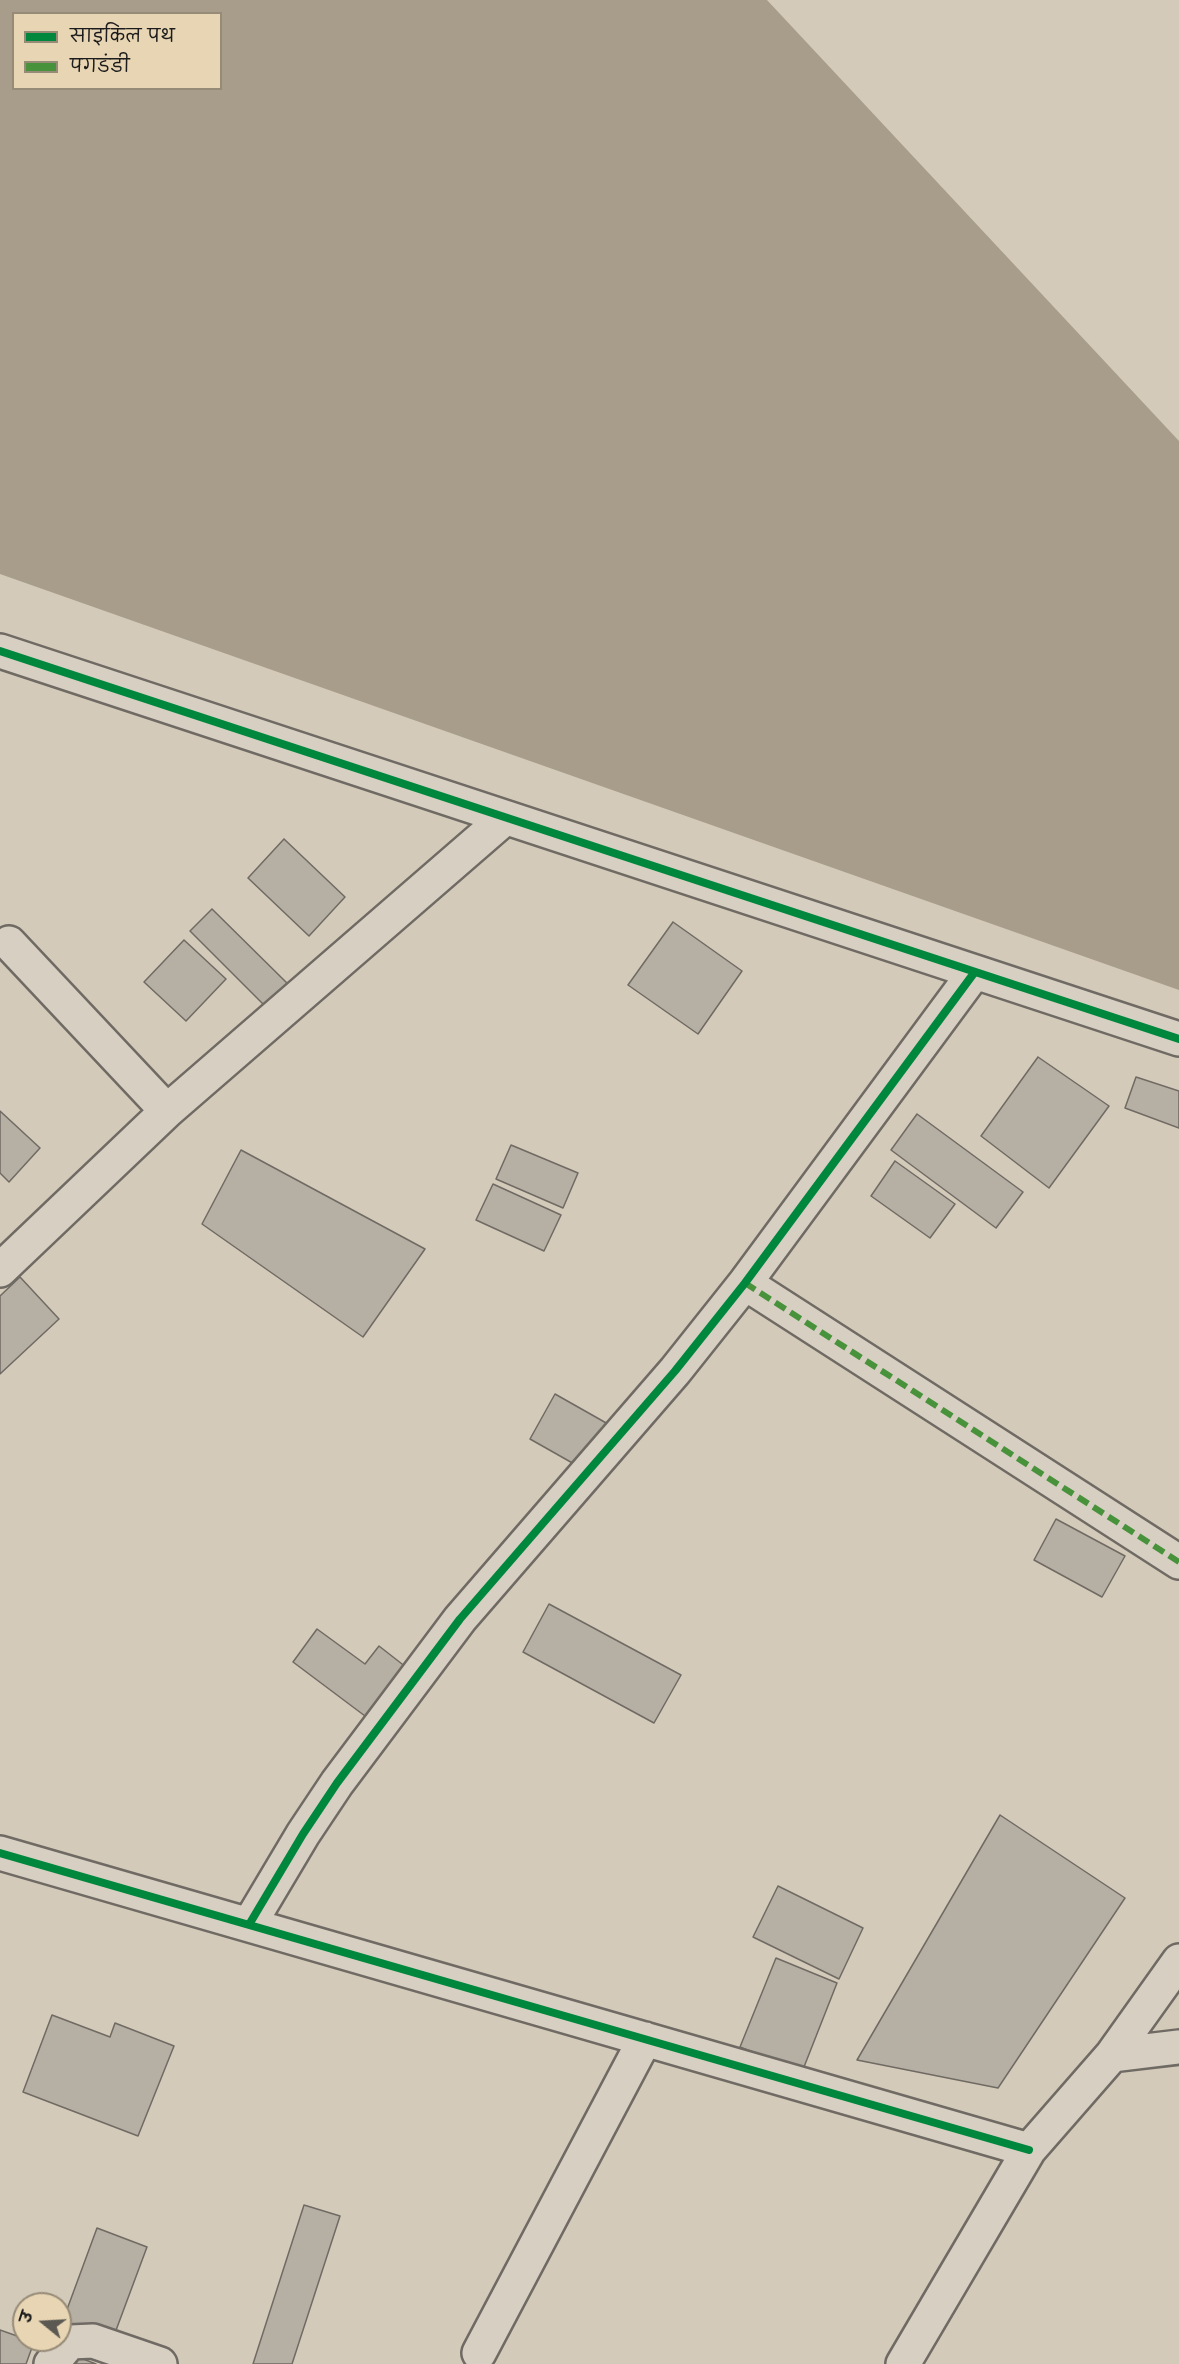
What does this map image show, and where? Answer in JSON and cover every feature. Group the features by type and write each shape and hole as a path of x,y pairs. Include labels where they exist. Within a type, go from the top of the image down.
{"street":[{"path":"0,651 1179,1039"},
{"path":"0,1270 167,1111 505,818"},
{"path":"9,943 167,1111"},
{"path":"250,1923 303,1834 337,1783 460,1619 675,1371 745,1283 974,973"},
{"path":"745,1283 1179,1562"},
{"path":"0,1853 250,1923 1029,2150"},
{"path":"903,2364 1029,2150 1112,2055 1179,1961"},
{"path":"478,2353 645,2039"},
{"path":"1112,2055 1179,2047"},
{"path":"51,2364 70,2342 93,2341 160,2364"}],"shaded area":[{"path":"0,0 767,0 1179,441 1179,990 0,574"}],"building":[{"path":"284,839 345,897 309,936 248,878"},
{"path":"212,909 291,987 269,1010 190,931"},
{"path":"673,922 742,971 698,1034 628,985"},
{"path":"184,940 226,979 186,1021 144,982"},
{"path":"1038,1057 1109,1106 1049,1188 981,1136"},
{"path":"1136,1077 1179,1091 1179,1128 1125,1108"},
{"path":"0,1111 40,1148 9,1182 0,1173"},
{"path":"917,1114 1023,1192 996,1228 891,1150"},
{"path":"511,1145 578,1173 563,1208 496,1179"},
{"path":"241,1150 425,1249 363,1337 202,1224"},
{"path":"895,1161 955,1204 930,1238 871,1196"},
{"path":"493,1184 561,1215 544,1251 476,1220"},
{"path":"20,1277 59,1319 0,1374 0,1296"},
{"path":"555,1394 608,1424 583,1469 530,1439"},
{"path":"1056,1519 1125,1556 1102,1597 1034,1560"},
{"path":"549,1604 681,1675 654,1723 523,1652"},
{"path":"317,1629 365,1664 379,1646 411,1671 373,1722 293,1662"},
{"path":"1000,1815 1125,1898 998,2088 857,2060"},
{"path":"778,1886 863,1928 839,1979 753,1937"},
{"path":"776,1958 837,1983 802,2072 740,2047"},
{"path":"52,2015 110,2037 115,2023 174,2046 138,2136 23,2092"},
{"path":"304,2205 340,2216 292,2364 253,2364"},
{"path":"97,2228 147,2247 112,2341 72,2327 72,2296"},
{"path":"0,2330 12,2334 12,2352 30,2352 26,2364 0,2364"},
{"path":"78,2357 96,2364 76,2364"}],"marked path":[{"path":"745,1283 1179,1562"}],"cycle path":[{"path":"0,651 1179,1039"},
{"path":"250,1923 303,1834 337,1783 460,1619 675,1371 745,1283 974,973"},
{"path":"0,1853 1029,2150"}]}
